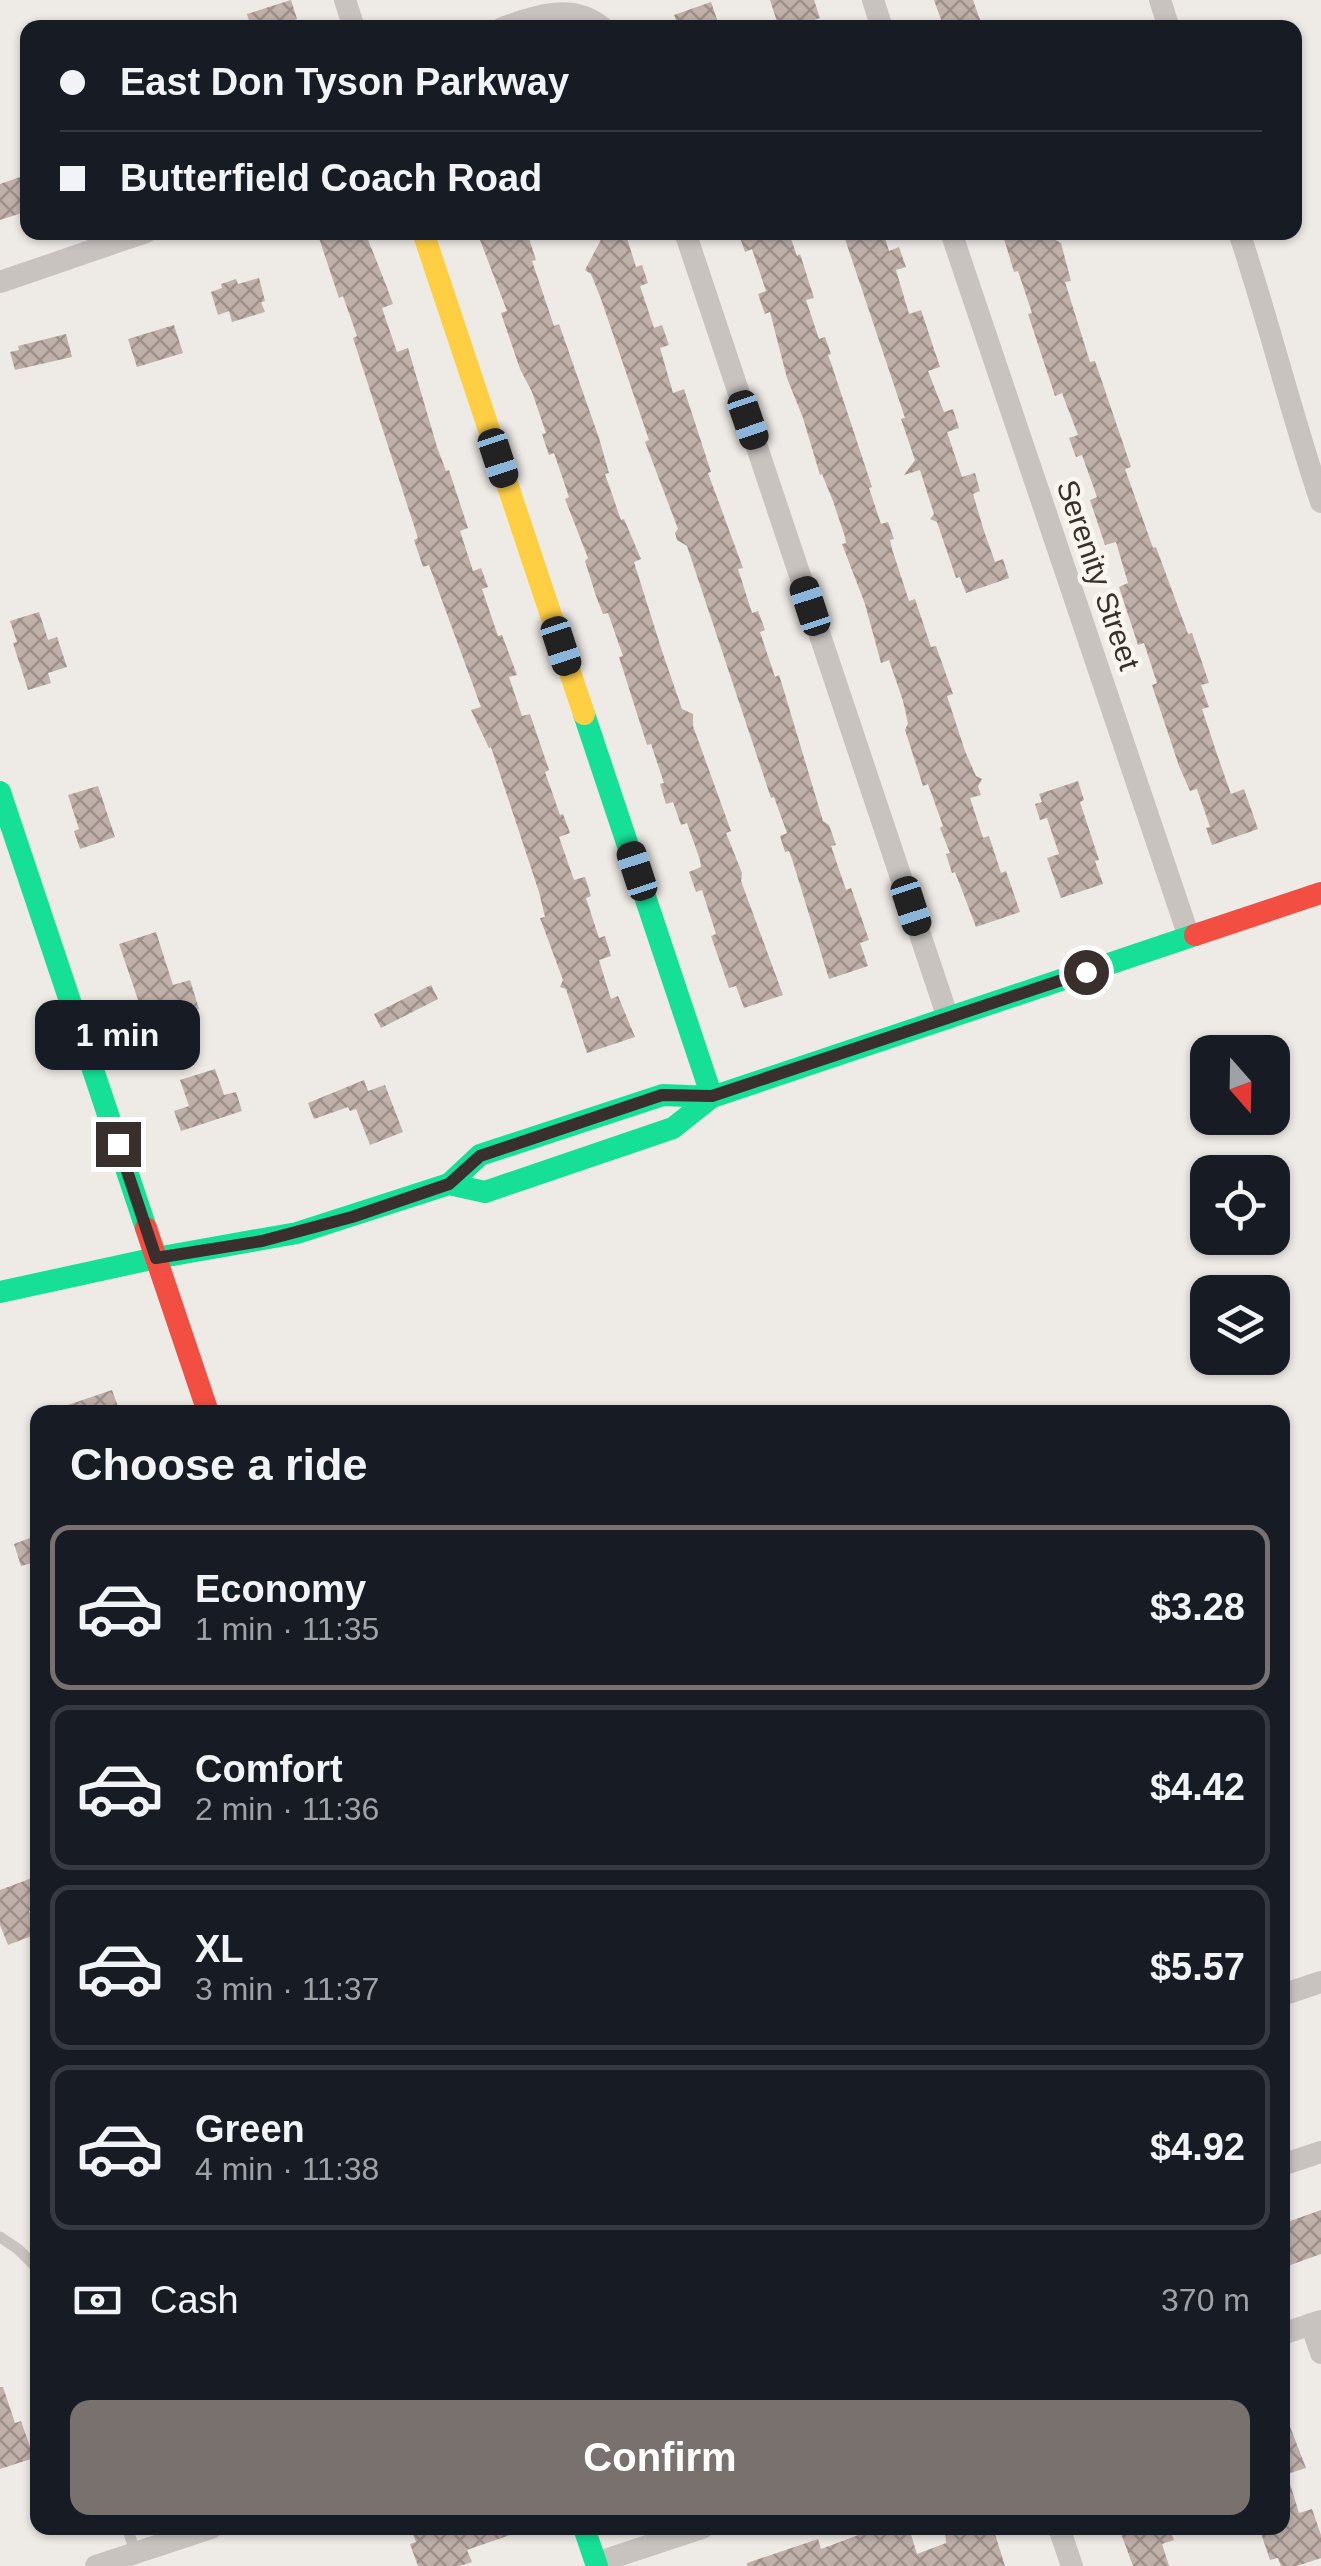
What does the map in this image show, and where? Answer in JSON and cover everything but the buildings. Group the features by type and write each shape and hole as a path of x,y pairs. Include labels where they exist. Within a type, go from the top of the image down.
{"main road":[{"path":"426,240 712,1096"},
{"path":"0,792 206,1405"},
{"path":"0,1292 296,1233 449,1184 480,1156 516,1143 662,1095 712,1096 1321,893"},
{"path":"449,1184 485,1192 673,1128 712,1096"},
{"path":"586,2535 596,2564"}],"street":[{"path":"525,20 545,13 570,13 589,20"},
{"path":"0,282 123,240"},
{"path":"688,240 948,1018"},
{"name":"Serenity Street","path":"955,240 1189,937"},
{"path":"1241,240 1321,502"},
{"path":"1290,1992 1321,1982"},
{"path":"1290,2162 1321,2152"},
{"path":"1290,2331 1316,2322 1321,2354"},
{"path":"96,2566 190,2535"},
{"path":"596,2564 681,2535"},
{"path":"1062,2535 1072,2566"}],"lane":[{"path":"0,2237 30,2261"},
{"path":"130,2535 136,2553"}],"traffic: fast":[{"path":"584,714 712,1097"},
{"path":"0,792 146,1228"},
{"path":"449,1184 485,1192 673,1128 712,1097 1195,935"},
{"path":"0,1292 297,1233 449,1184 480,1155 663,1095 712,1097"},
{"path":"586,2535 597,2566"}],"traffic: slow":[{"path":"426,240 584,714"}],"traffic: jam":[{"path":"1195,935 1321,893"},
{"path":"146,1228 206,1405"}],"route":[{"path":"118,1144 156,1258 262,1241 352,1217 449,1184 480,1156 662,1095 712,1096 1086,972"}]}
